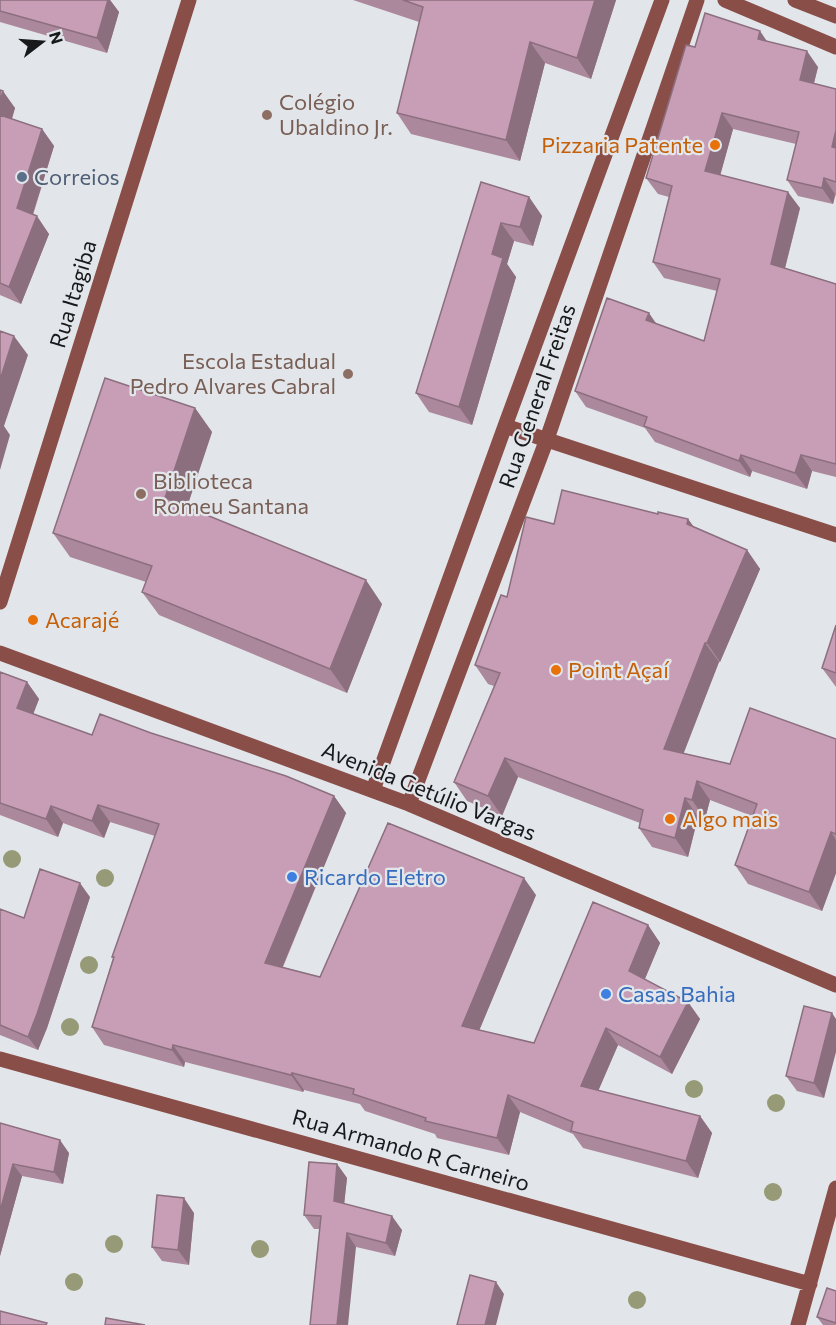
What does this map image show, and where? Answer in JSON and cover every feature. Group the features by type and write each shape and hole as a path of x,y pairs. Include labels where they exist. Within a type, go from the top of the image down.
{"street":[{"name":"Rua Itagiba","path":"0,602 189,0"},
{"name":"Rua General Freitas","path":"373,790 662,0"},
{"name":"Rua General Freitas","path":"409,804 547,439 697,0"},
{"path":"725,0 836,47"},
{"path":"795,0 836,16"},
{"path":"505,426 836,535"},
{"name":"Avenida Getúlio Vargas","path":"0,653 409,804 836,985"},
{"name":"Rua Armando R Carneiro","path":"0,1059 810,1284"},
{"path":"798,1325 836,1188"}],"building":[{"path":"0,0 108,0 97,38 0,11"},
{"path":"403,0 595,0 577,58 530,42 506,140 397,113 423,7"},
{"path":"705,13 760,31 758,39 807,51 800,80 836,89 836,130 832,147 836,148 836,182 824,178 822,188 787,180 799,132 722,113 705,171 788,192 771,264 836,284 836,464 801,455 795,473 741,455 739,461 644,426 647,417 575,391 607,298 649,313 646,320 704,341 720,279 653,262 672,186 646,178 686,45 695,47"},
{"path":"0,115 42,129 17,208 37,216 9,287 0,283"},
{"path":"481,182 529,197 520,227 501,223 492,254 503,258 459,407 416,393"},
{"path":"0,331 14,336 0,380"},
{"path":"105,378 195,408 165,498 366,580 330,669 142,592 152,566 53,533"},
{"path":"562,490 658,514 658,512 688,519 687,524 747,550 707,643 705,643 664,749 730,764 750,708 836,739 836,834 831,832 809,892 735,865 757,804 697,781 692,800 685,798 675,838 639,828 643,810 505,758 488,796 454,782 500,673 475,665 501,595 507,597 526,517 554,524"},
{"path":"836,625 836,673 822,668"},
{"path":"0,672 27,682 17,708 92,735 100,714 151,733 286,776 334,796 265,963 320,977 388,823 524,878 462,1026 534,1043 593,902 648,925 629,971 688,1002 660,1057 606,1028 581,1086 700,1116 686,1161 571,1131 573,1122 508,1095 497,1138 425,1121 426,1118 353,1094 354,1089 173,1045 172,1050 92,1027 114,957 112,957 159,824 98,805 92,821 51,806 46,819 0,803"},
{"path":"40,869 80,883 28,1037 0,1025 0,909 24,918"},
{"path":"804,1006 832,1013 814,1083 786,1076"},
{"path":"0,1123 60,1140 54,1172 13,1164 0,1211"},
{"path":"309,1162 337,1164 334,1201 392,1216 386,1243 347,1233 337,1325 310,1325 321,1216 304,1215"},
{"path":"157,1195 184,1198 178,1250 152,1247"},
{"path":"470,1275 496,1282 485,1325 457,1325"},
{"path":"827,1288 836,1291 836,1323 817,1317"},
{"path":"0,1311 47,1323 46,1325 0,1325"},
{"path":"106,1318 145,1325 105,1325"}],"place":[{"name":"Colégio Ubaldino Jr.","path":"267,115"},
{"name":"Pizzaria Patente","path":"715,145"},
{"name":"Correios","path":"22,177"},
{"name":"Escola Estadual Pedro Alvares Cabral","path":"348,374"},
{"name":"Biblioteca Romeu Santana","path":"141,494"},
{"name":"Acarajé","path":"33,620"},
{"name":"Point Açaí","path":"556,670"},
{"name":"Algo mais","path":"670,819"},
{"name":"Ricardo Eletro","path":"292,877"},
{"name":"Casas Bahia","path":"606,994"}]}
